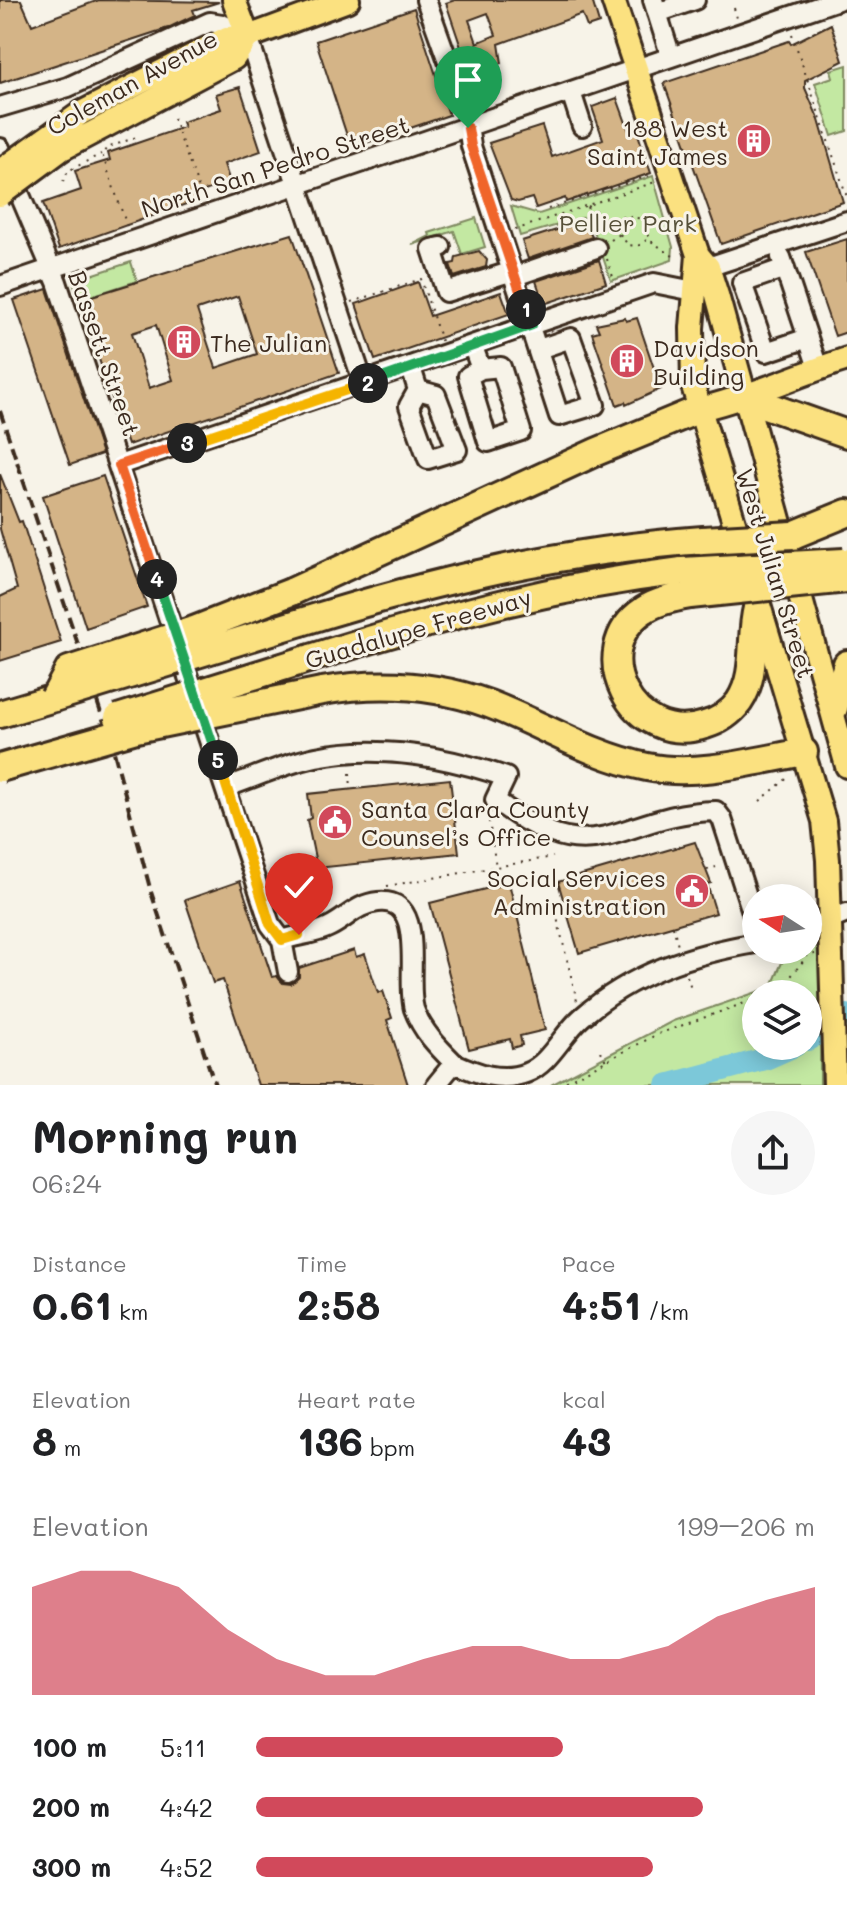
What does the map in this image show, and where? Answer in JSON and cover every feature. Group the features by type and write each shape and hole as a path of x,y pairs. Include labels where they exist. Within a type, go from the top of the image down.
{"highway":[{"path":"745,398 847,434"},
{"path":"54,698 69,670 194,630 291,592 582,458 700,409"},
{"name":"Guadalupe Freeway","path":"0,714 387,595 489,570 672,542 793,535 841,525"},
{"path":"757,608 750,634 752,668 740,701 720,720 684,729 664,728 646,719 624,695 618,653 625,630 643,610 665,600 686,583 846,568"},
{"name":"Guadalupe Freeway","path":"0,755 508,600 592,582 686,583"},
{"path":"834,708 847,664"},
{"path":"0,768 136,729 322,691 381,684 458,694 602,753 651,768 713,768 804,752"}],"main road":[{"path":"234,0 248,37"},
{"name":"Coleman Avenue","path":"0,195 91,108 227,38 248,37 348,0"},
{"name":"West Julian Street","path":"613,0 694,260 717,295 844,742 847,766"},
{"name":"Coleman Avenue","path":"0,171 59,140"},
{"name":"West Julian Street","path":"694,260 693,369 700,409 757,608 824,821 838,917 823,962 835,1080"},
{"path":"694,291 717,295"},
{"path":"700,409 745,398 847,359"},
{"path":"804,752 844,742"}],"street":[{"path":"426,0 539,349"},
{"path":"671,57 655,7 695,0"},
{"name":"North San Pedro Street","path":"0,286 207,213 637,70 795,7 838,0"},
{"path":"0,107 68,87 210,22 222,24 248,37 364,385"},
{"path":"571,92 582,126"},
{"name":"Bassett Street","path":"0,148 51,269 227,787 270,924 282,940 288,972"},
{"path":"694,260 777,244 847,221"},
{"path":"777,244 818,368"},
{"path":"441,247 432,249 446,292 599,247"},
{"path":"785,268 742,283 766,352 808,338"},
{"path":"119,465 364,385 654,283 694,291"},
{"path":"473,347 481,369"},
{"path":"411,368 418,390"},
{"path":"227,787 315,757 397,753 444,757 506,777 495,800 529,825 568,839 615,836 695,812 716,811 722,819 743,884"},
{"path":"282,940 329,928 355,909 375,902 395,904 402,909 411,931 410,990 415,1010 431,1039 454,1063 491,1076 523,1075 538,1068 565,1033 604,998 640,978 707,951 742,945"},
{"path":"436,1085 454,1063"}],"path":[{"path":"734,8 738,19"},
{"path":"792,34 847,197"},
{"path":"173,118 207,213"},
{"path":"63,182 68,171 102,154 107,148 139,136"},
{"path":"102,154 131,239"},
{"path":"548,209 653,175"},
{"path":"515,230 656,183"},
{"path":"587,206 616,222 628,245 638,246 648,239"},
{"path":"616,222 624,216 643,219 648,225 648,239"},
{"path":"599,247 620,234"},
{"path":"648,239 694,260"},
{"path":"351,302 421,279 441,342"},
{"path":"350,773 351,789"},
{"path":"760,801 790,775"},
{"path":"489,821 496,867"},
{"path":"376,889 553,857"},
{"path":"707,870 716,867"},
{"path":"554,905 580,1010"},
{"path":"673,926 679,950"},
{"path":"788,980 808,955 823,962"},
{"path":"684,967 691,988"},
{"path":"559,1085 658,1034 742,1004"},
{"path":"601,1051 606,1061"}],"green space":[{"path":"847,65 847,131 832,136 815,83 833,77 831,70"},
{"name":"Pellier Park","path":"653,176 673,247 672,260 611,281 589,216 520,236 511,206 539,214"},
{"path":"476,218 485,247 462,254 454,231 412,245 430,236 429,233"},
{"path":"131,262 137,281 79,300 73,281"},
{"path":"781,964 821,964 821,980 775,980"},
{"path":"742,997 742,1060 820,1060 820,1085 551,1085 673,1021"}],"building":[{"path":"0,0 21,0 32,25 99,0 219,2 193,10 195,15 168,28 0,83"},
{"path":"455,0 592,0 599,23 587,27 582,14 499,44 502,63 470,74 446,3","holes":["488,13 496,35 477,43 469,20"]},
{"path":"414,8 449,115 351,148 316,41"},
{"name":"188 West Saint James","path":"831,24 843,61 805,80 805,88 819,120 843,202 721,244 664,83 789,41 791,44"},
{"path":"240,87 261,151 224,164 230,182 193,195 195,201 59,249 43,203 81,190 75,171 110,160 108,153 184,127 182,122 221,109 216,94"},
{"path":"617,98 629,131 636,128 651,173 566,202 565,198 536,208 532,198 518,202 511,200 489,143 542,126 552,157 603,139 592,107"},
{"path":"585,221 592,237 528,259 522,241"},
{"name":"The Julian","path":"292,234 339,373 128,445 79,300","holes":["238,296 257,354 216,368 197,310","156,325 173,380 149,388 132,333"]},
{"path":"847,239 847,332 835,336 806,252"},
{"path":"479,251 487,260 486,267 454,277 450,264 455,263 456,257"},
{"path":"599,260 606,283 544,304 536,281"},
{"path":"418,282 430,316 501,292 509,314 375,360 356,304"},
{"path":"47,289 102,454 70,465 14,300"},
{"name":"Davidson Building","path":"625,318 626,321 637,318 661,389 626,405 625,402 617,405 592,333 599,331 596,324"},
{"path":"0,474 19,522 22,521 61,642 0,661 0,597 17,589 0,529"},
{"path":"103,476 147,607 86,628 43,496"},
{"path":"450,779 459,853 317,868 307,820 311,818 308,794"},
{"path":"695,842 711,883 707,884 716,913 579,953 558,882"},
{"path":"240,881 272,977 277,976 283,983 291,984 299,977 299,968 354,950 356,957 365,954 378,993 383,991 392,1018 387,1020 408,1085 258,1085 223,980 213,983 185,900"},
{"path":"509,883 545,1030 520,1036 522,1045 512,1048 510,1039 469,1049 430,903"}],"waterway":[{"path":"822,1031 847,1015"},
{"path":"667,1085 761,1060"}],"railway":[{"path":"0,411 114,752 151,892 215,1085"}],"place":[{"name":"188 West Saint James","path":"754,141"},
{"name":"The Julian","path":"184,342"},
{"name":"Davidson Building","path":"627,361"},
{"name":"Santa Clara County Counsel’s Office","path":"335,822"},
{"name":"Social Services Administration","path":"692,891"}],"route":[{"path":"299,935 282,940 270,924 119,465 348,390 532,325 471,146 468,128"}]}
